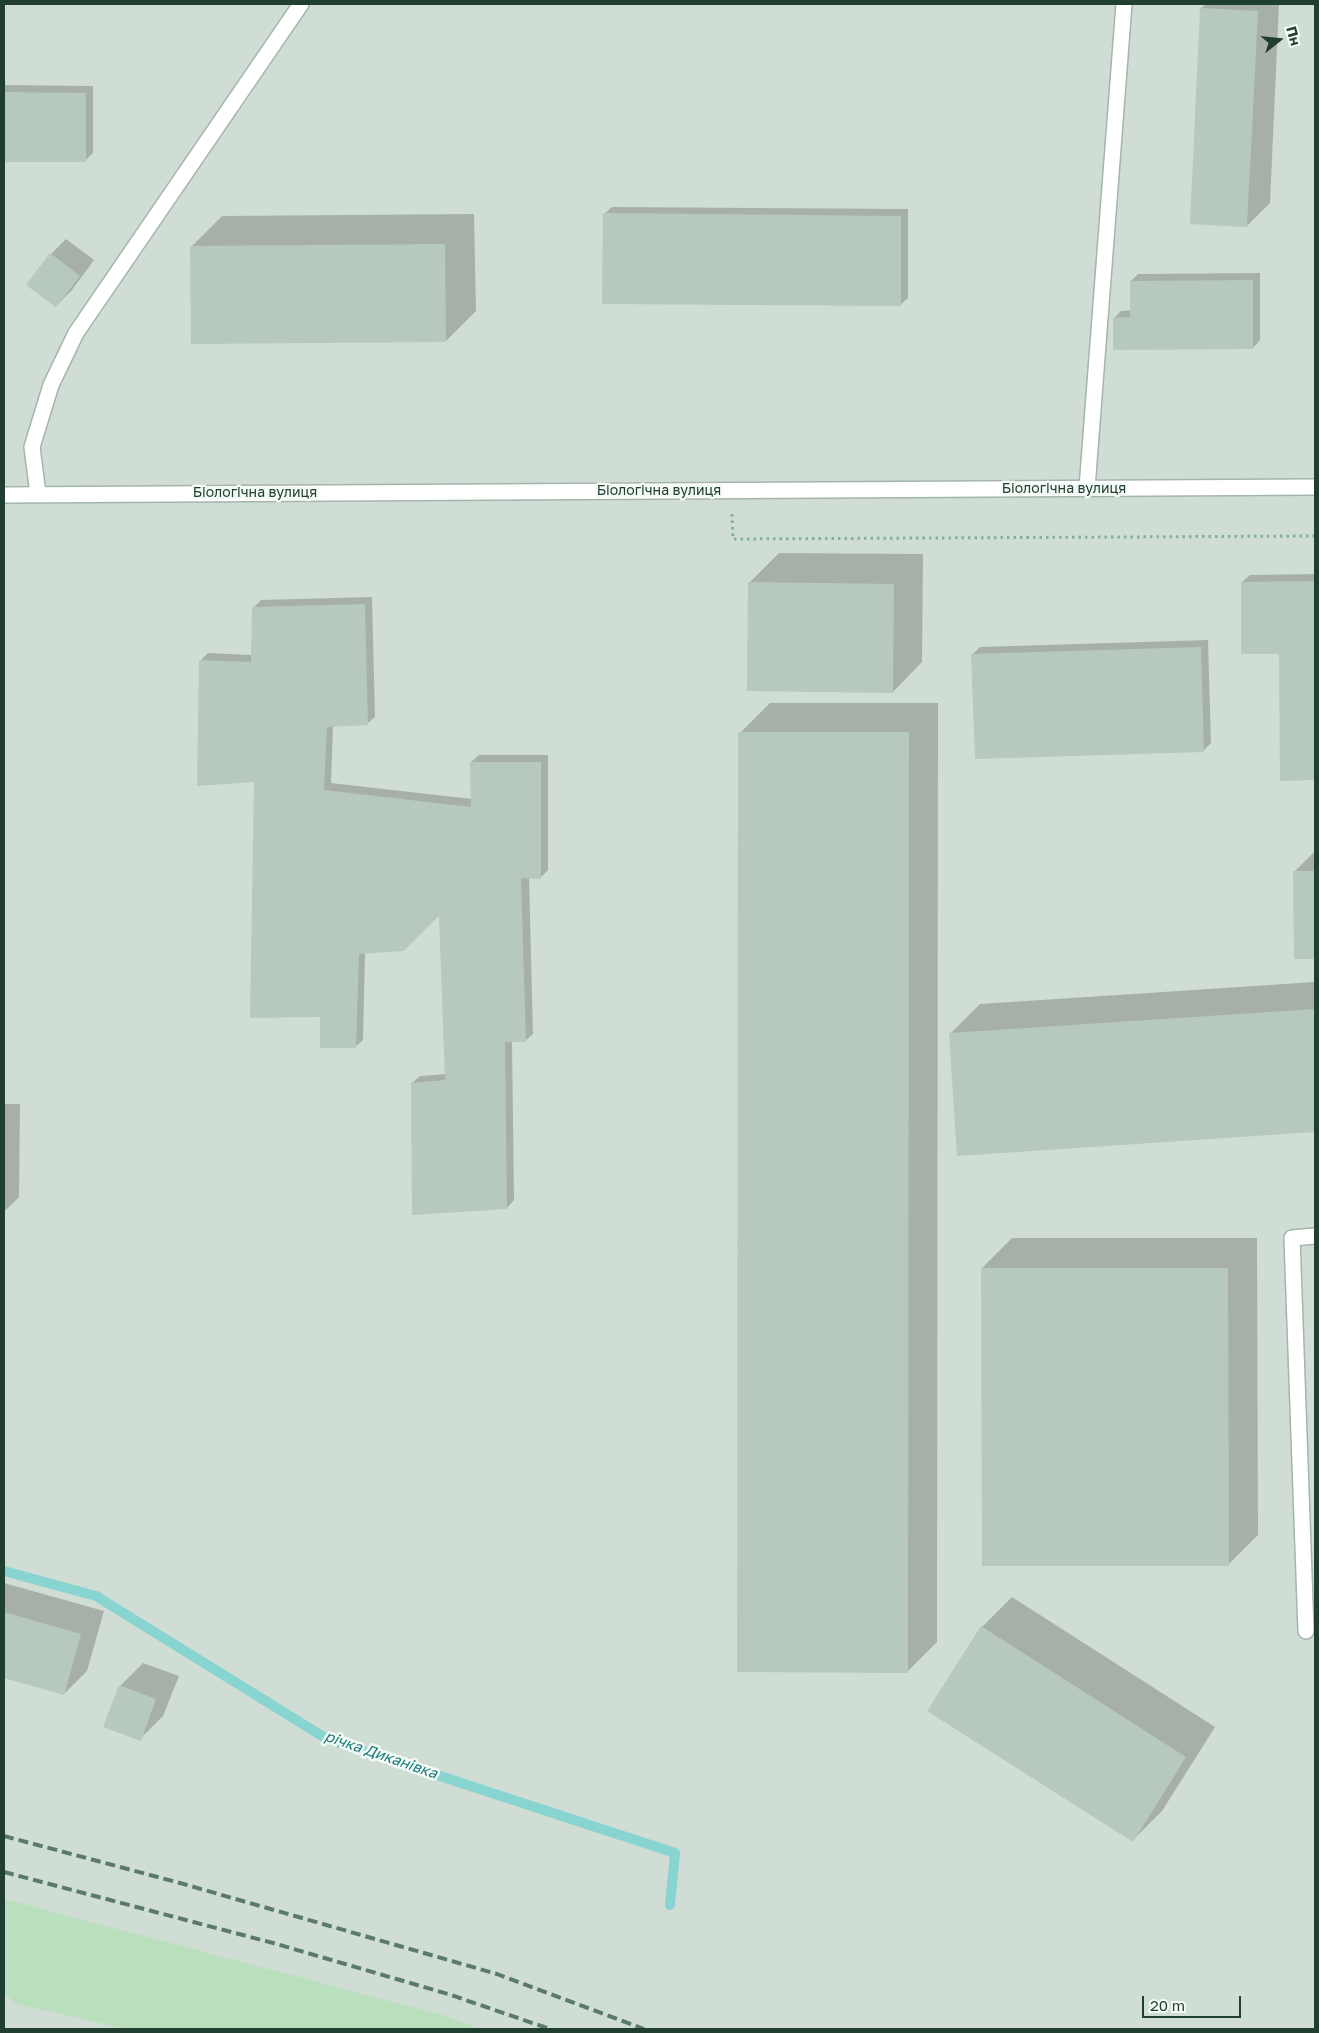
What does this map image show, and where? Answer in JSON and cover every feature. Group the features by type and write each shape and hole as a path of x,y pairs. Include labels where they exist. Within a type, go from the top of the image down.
{"street":[{"path":"38,494 32,447 51,385 76,333 301,4"},
{"path":"1087,488 1124,4"},
{"name":"Біологічна вулиця","path":"4,495 1315,487"},
{"path":"1306,1631 1292,1238 1315,1236"}],"path":[{"path":"731,490 733,539 1315,536"}],"shaded area":[{"path":"4,4 1315,4 1315,2029 4,2029"}],"green space":[{"path":"4,1899 446,2016 480,2029 125,2029 14,2003 4,1992"}],"building":[{"path":"1200,8 1258,11 1247,227 1190,224"},
{"path":"4,92 86,93 86,162 4,162"},
{"path":"603,213 901,216 901,306 602,304"},
{"path":"445,244 446,342 191,344 190,246"},
{"path":"50,253 80,276 56,307 26,285"},
{"path":"1253,280 1253,349 1113,350 1113,318 1130,317 1130,281"},
{"path":"1315,581 1315,780 1280,781 1279,654 1241,654 1241,582"},
{"path":"748,582 894,584 893,693 747,691"},
{"path":"365,604 368,725 327,727 324,790 471,807 470,762 541,762 541,879 521,878 526,1042 505,1042 507,1209 412,1215 411,1083 445,1080 439,916 404,951 359,954 356,1048 320,1048 320,1017 250,1018 254,782 197,786 199,660 251,662 252,607"},
{"path":"1201,647 1204,752 975,759 971,654"},
{"path":"738,732 909,732 908,1673 737,1672"},
{"path":"1293,871 1315,871 1315,959 1294,959"},
{"path":"1315,1009 1315,1132 957,1156 949,1033"},
{"path":"981,1268 1228,1268 1229,1566 982,1566"},
{"path":"4,1612 81,1634 64,1695 4,1678"},
{"path":"981,1626 1186,1757 1133,1842 927,1711"},
{"path":"119,1685 156,1699 141,1741 103,1727"}],"waterway":[{"name":"річка Диканівка","path":"4,1571 96,1596 327,1739 675,1853 670,1905"}],"railway":[{"path":"4,1836 180,1883 497,1974 644,2029"},
{"path":"4,1872 273,1943 448,1994 550,2029"}]}
